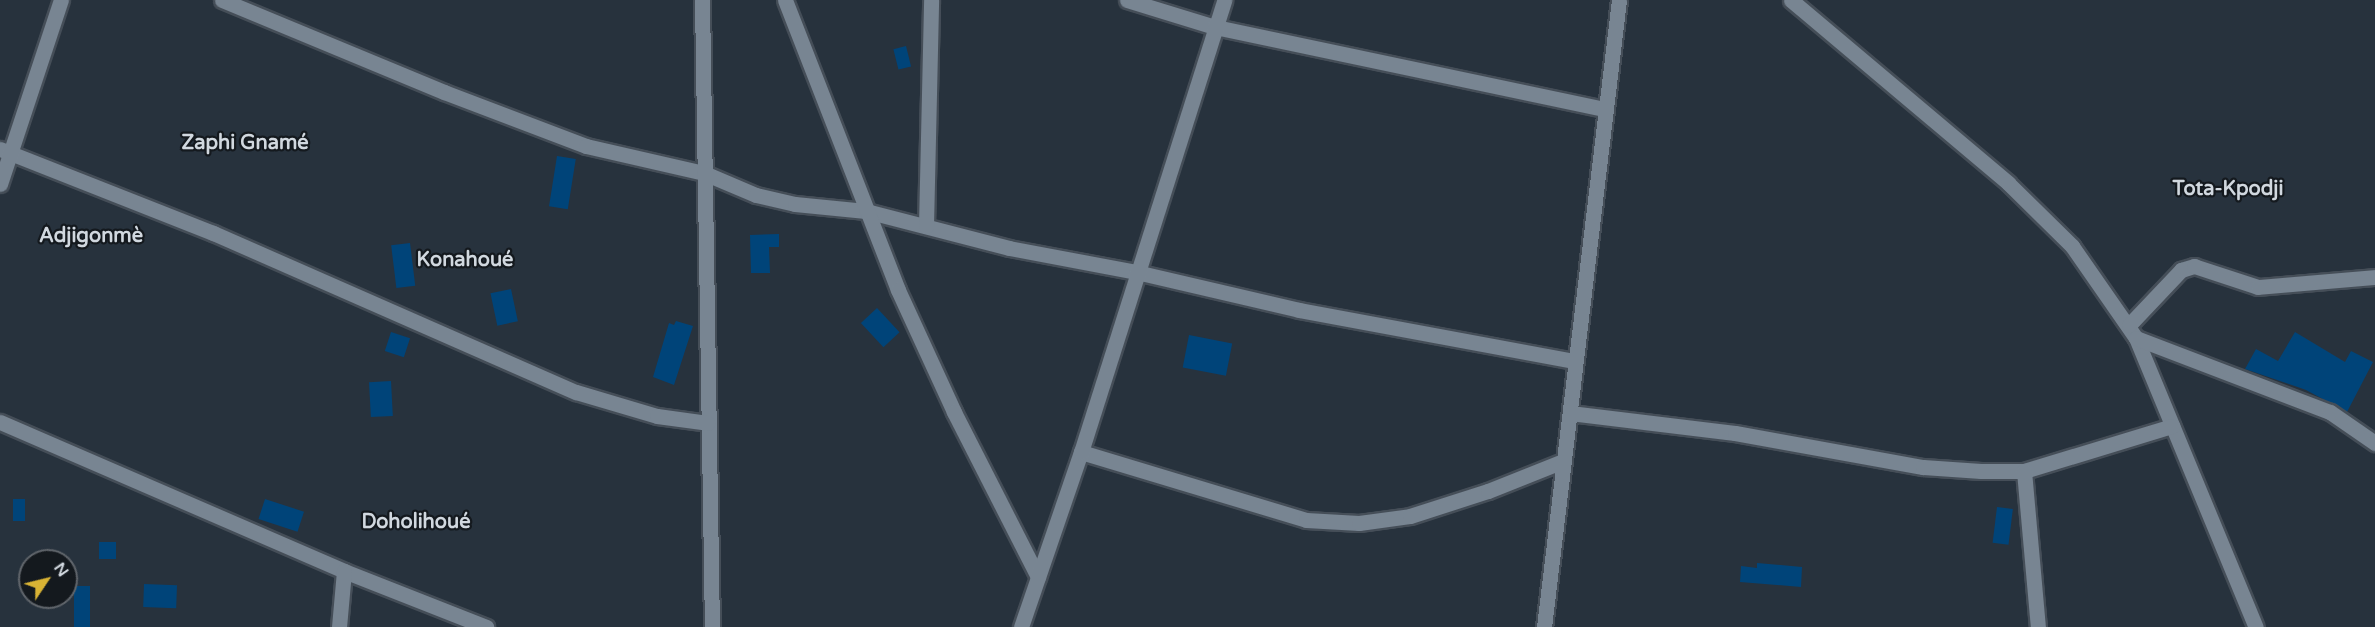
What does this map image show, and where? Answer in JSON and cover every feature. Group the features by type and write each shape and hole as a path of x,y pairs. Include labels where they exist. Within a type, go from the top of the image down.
{"street":[{"path":"0,184 5,151 62,0"},
{"path":"222,0 444,92 586,146 704,173 756,195 795,204 866,211 1010,248 1136,272 1299,310 1575,361"},
{"path":"702,0 712,627"},
{"path":"785,0 866,211 954,412 1038,577"},
{"path":"926,226 931,0"},
{"path":"1127,0 1215,27 1604,109"},
{"path":"1021,627 1081,452 1136,272 1224,0"},
{"path":"1544,627 1604,109 1619,0"},
{"path":"1791,0 2031,204 2072,246 2132,331 2256,627"},
{"path":"5,151 213,233 576,392 657,416 708,423"},
{"path":"2132,331 2181,270 2194,266 2258,287 2375,276"},
{"path":"2132,331 2330,412 2375,443"},
{"path":"1570,413 1735,433 1923,467 2024,471 2172,426"},
{"path":"0,422 344,571 486,627"},
{"path":"1081,452 1306,520 1359,523 1410,516 1488,491 1563,461"},
{"path":"2024,471 2038,627"},
{"path":"339,627 344,571"}],"building":[{"path":"906,46 911,66 898,70 893,49"},
{"path":"557,156 576,159 568,209 549,206"},
{"path":"779,234 779,247 769,247 770,273 751,273 750,235"},
{"path":"410,243 415,286 396,288 391,245"},
{"path":"511,289 518,321 497,326 490,293"},
{"path":"877,308 900,332 883,347 861,323"},
{"path":"676,321 693,326 674,385 653,377 669,323 674,325"},
{"path":"391,332 410,338 404,357 385,351"},
{"path":"2295,332 2345,362 2351,351 2373,362 2347,412 2306,390 2245,369 2256,349 2278,361"},
{"path":"1189,335 1232,343 1226,376 1183,367"},
{"path":"391,381 393,416 371,417 369,382"},
{"path":"13,499 25,499 25,521 13,521"},
{"path":"265,499 304,512 298,532 259,519"},
{"path":"1997,507 2013,509 2008,545 1993,543"},
{"path":"99,542 116,542 116,559 99,559"},
{"path":"1757,563 1802,567 1801,587 1740,582 1741,566 1757,568"},
{"path":"144,584 177,585 176,608 143,607"},
{"path":"78,586 90,586 90,627 74,627 74,609 78,609"}],"district":[{"name":"Zaphi Gnamé","path":"245,143"},
{"name":"Tota-Kpodji","path":"2228,189"},
{"name":"Adjigonmè","path":"91,236"},
{"name":"Konahoué","path":"465,260"},
{"name":"Doholihoué","path":"416,522"}]}
